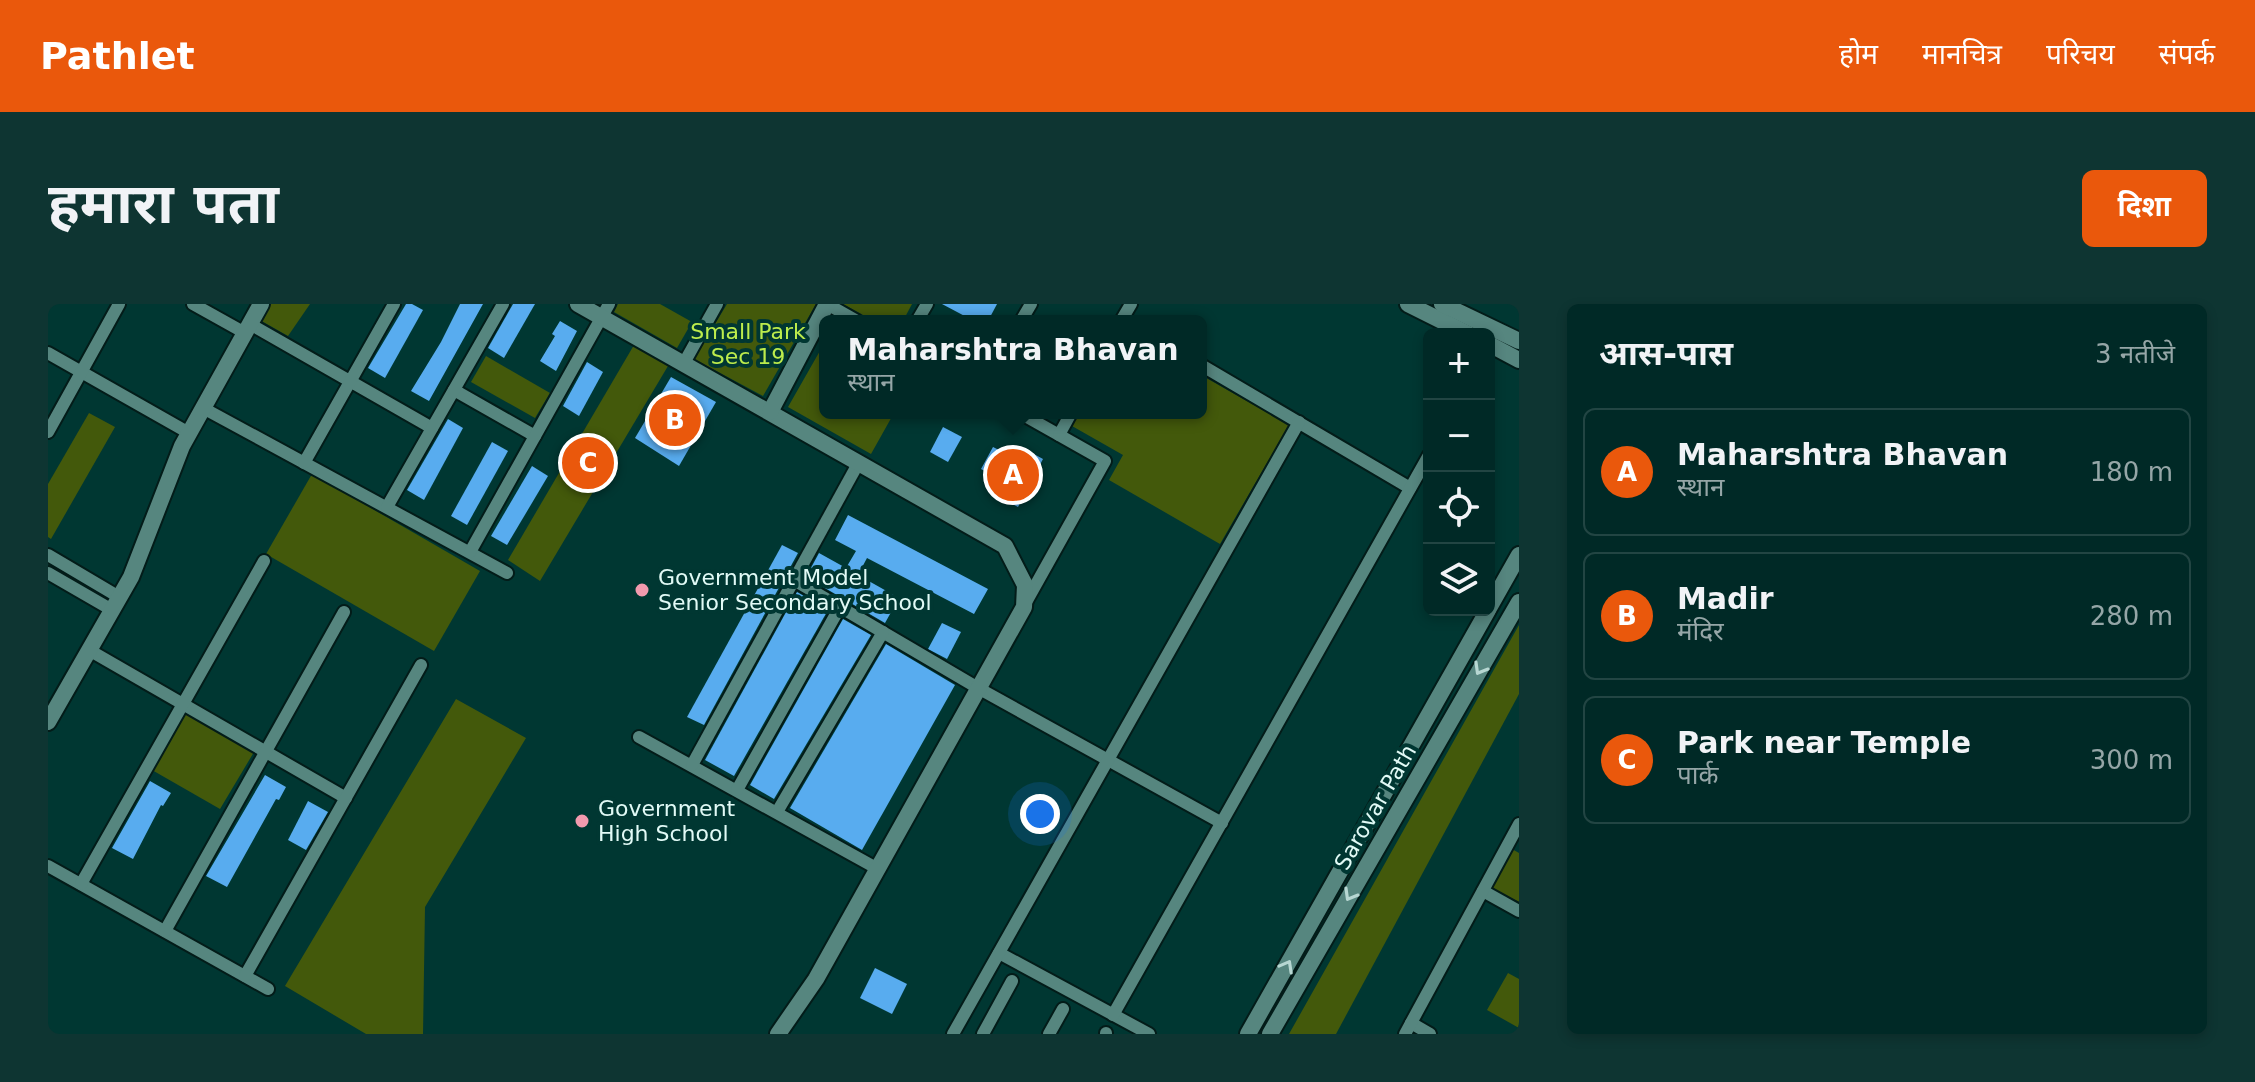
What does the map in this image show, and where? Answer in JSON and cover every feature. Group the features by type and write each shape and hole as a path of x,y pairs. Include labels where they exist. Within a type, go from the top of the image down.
{"street":[{"path":"48,432 119,304"},
{"path":"193,304 350,381 432,428"},
{"path":"48,722 131,577 189,433 261,304"},
{"path":"304,463 394,304"},
{"path":"387,507 503,304"},
{"path":"578,304 605,311 684,363 1005,546 1025,585 1024,607"},
{"path":"684,363 717,304"},
{"path":"827,304 846,315"},
{"path":"1408,304 1456,328"},
{"path":"1442,304 1518,339"},
{"path":"470,552 605,311"},
{"path":"770,412 819,319"},
{"path":"1495,348 1518,361"},
{"path":"48,353 189,433"},
{"path":"1207,368 1410,488"},
{"path":"454,390 535,436"},
{"path":"203,408 507,573"},
{"path":"778,1034 816,979 1105,461 1031,419"},
{"path":"1059,435 1068,419"},
{"path":"953,1034 1299,422"},
{"path":"692,765 859,462"},
{"path":"1113,1015 1423,465"},
{"path":"48,555 115,603"},
{"name":"Sarovar Path","path":"1495,597 1519,555"},
{"path":"81,884 264,561"},
{"path":"48,573 115,603"},
{"path":"794,580 978,688 1222,823"},
{"name":"Sarovar Path","path":"1270,1034 1519,602"},
{"path":"737,790 840,607"},
{"path":"165,931 344,612"},
{"name":"Sarovar Path","path":"1248,1034 1484,616"},
{"path":"777,812 883,632"},
{"path":"89,650 346,798"},
{"path":"245,976 421,665"},
{"path":"639,737 878,869"},
{"path":"1430,1034 1408,1029 1519,824"},
{"path":"48,866 268,989"},
{"path":"1483,891 1519,911"},
{"path":"999,953 1149,1034"},
{"path":"983,1034 1012,981"},
{"path":"1049,1034 1063,1009"}],"green space":[{"path":"267,304 310,304 288,336 258,319"},
{"path":"618,304 660,304 692,322 677,348 614,312"},
{"name":"Small Park Sec 19","path":"727,304 816,304 763,396 694,359"},
{"path":"843,304 912,304 906,315 863,315"},
{"path":"634,345 668,366 540,581 508,560"},
{"path":"819,353 819,419 891,419 871,454 788,407"},
{"path":"486,356 550,393 535,418 471,382"},
{"path":"1207,378 1289,425 1220,544 1109,480 1123,455 1072,426 1076,419 1207,419"},
{"path":"89,413 115,427 51,539 48,537 48,484"},
{"path":"312,474 480,571 434,651 266,554"},
{"path":"1519,625 1519,694 1336,1034 1289,1034"},
{"path":"456,699 526,738 425,907 423,1034 366,1034 285,986"},
{"path":"186,713 254,752 220,809 152,770"},
{"path":"1512,849 1519,853 1519,902 1491,888"},
{"path":"1508,973 1519,979 1519,1028 1487,1010"}],"building":[{"path":"406,304 423,310 385,378 368,368"},
{"path":"460,304 483,304 429,401 411,391"},
{"path":"513,304 535,304 504,358 488,348"},
{"path":"942,304 997,304 991,315 963,315"},
{"path":"560,321 577,331 556,371 540,361"},
{"path":"587,362 603,372 579,416 563,406"},
{"path":"671,377 716,402 679,466 635,438"},
{"path":"448,419 463,428 424,500 407,490"},
{"path":"943,427 962,437 948,462 930,452"},
{"path":"492,442 508,451 467,525 451,516"},
{"path":"993,447 1015,458 1021,447 1043,459 1018,507 995,495 1003,481 981,469"},
{"path":"532,466 548,476 507,545 491,536"},
{"path":"848,515 988,589 974,614 867,558 858,575 899,598 885,623 806,577 819,553 846,568 856,551 835,540"},
{"path":"782,545 798,553 704,725 687,717"},
{"path":"797,592 828,610 734,776 705,760"},
{"path":"843,619 871,635 774,799 750,785"},
{"path":"942,623 961,632 947,659 928,649"},
{"path":"886,644 955,685 862,850 790,808"},
{"path":"265,775 286,787 279,800 276,799 227,887 206,876"},
{"path":"150,781 171,793 161,805 133,859 112,848"},
{"path":"308,801 328,812 306,850 288,840"},
{"path":"875,968 907,984 892,1014 860,998"}],"place":[{"name":"Madir","path":"675,420"},
{"name":"Park near Temple","path":"588,463"},
{"name":"Maharshtra Bhavan","path":"1013,475"},
{"name":"Government Model Senior Secondary School","path":"642,590"},
{"name":"Government High School","path":"582,821"}]}
